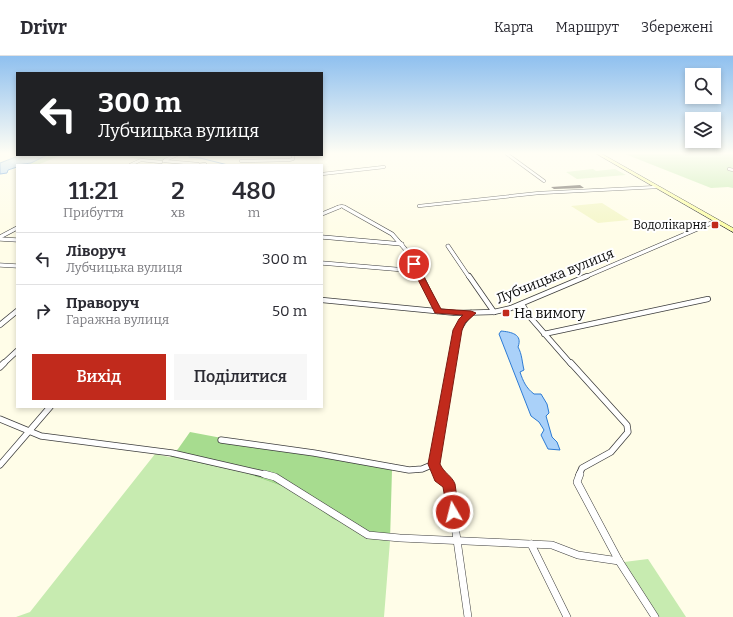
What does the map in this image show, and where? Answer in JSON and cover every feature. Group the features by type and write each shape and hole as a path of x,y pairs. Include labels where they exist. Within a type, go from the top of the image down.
{"main road":[{"path":"645,180 733,230"}],"street":[{"path":"419,206 539,193 657,187"},
{"path":"323,214 342,206 392,234 402,244 438,311"},
{"name":"Лубчицька вулиця","path":"323,300 438,311 471,313 494,312 522,304 716,221"},
{"path":"0,238 16,229"},
{"path":"323,237 402,244"},
{"path":"0,238 16,240"},
{"path":"448,246 494,312"},
{"path":"323,263 417,271"},
{"path":"1,265 15,266"},
{"path":"544,334 708,299"},
{"path":"522,304 544,334 627,425 628,432 612,452 582,468 577,482 619,561 655,617"},
{"path":"0,325 16,312"},
{"path":"468,617 449,484 440,476 434,464 458,330 462,321 471,313"},
{"path":"0,367 16,352"},
{"path":"0,465 49,408"},
{"path":"0,419 40,436 172,453 274,477 368,535 400,538 552,545 578,555 619,561"},
{"path":"221,440 314,453 409,470 422,469 434,464"},
{"path":"531,544 568,617"}],"green space":[{"path":"691,180 733,180 733,188 711,188"},
{"path":"602,203 629,220 598,223 571,206"},
{"path":"190,432 392,470 390,541 333,519 295,491 245,473 170,457 178,449"},
{"path":"155,454 245,473 295,491 346,523 390,541 384,617 16,617 30,612"},
{"path":"648,559 686,617 659,617 624,562"}],"water":[{"path":"501,331 515,334 519,339 518,347 524,370 520,372 521,375 529,389 534,394 541,394 547,404 549,413 546,416 552,437 557,442 560,450 548,449 541,435 544,430 539,422 531,416 499,334"}],"building":[{"path":"580,185 584,188 554,189 551,187"}],"place":[{"name":"Водолікарня","path":"715,225"},
{"name":"На вимогу","path":"506,313"}],"route":[{"path":"414,264 438,311 471,313 462,321 458,330 434,464 440,476 449,484 453,512"}]}
